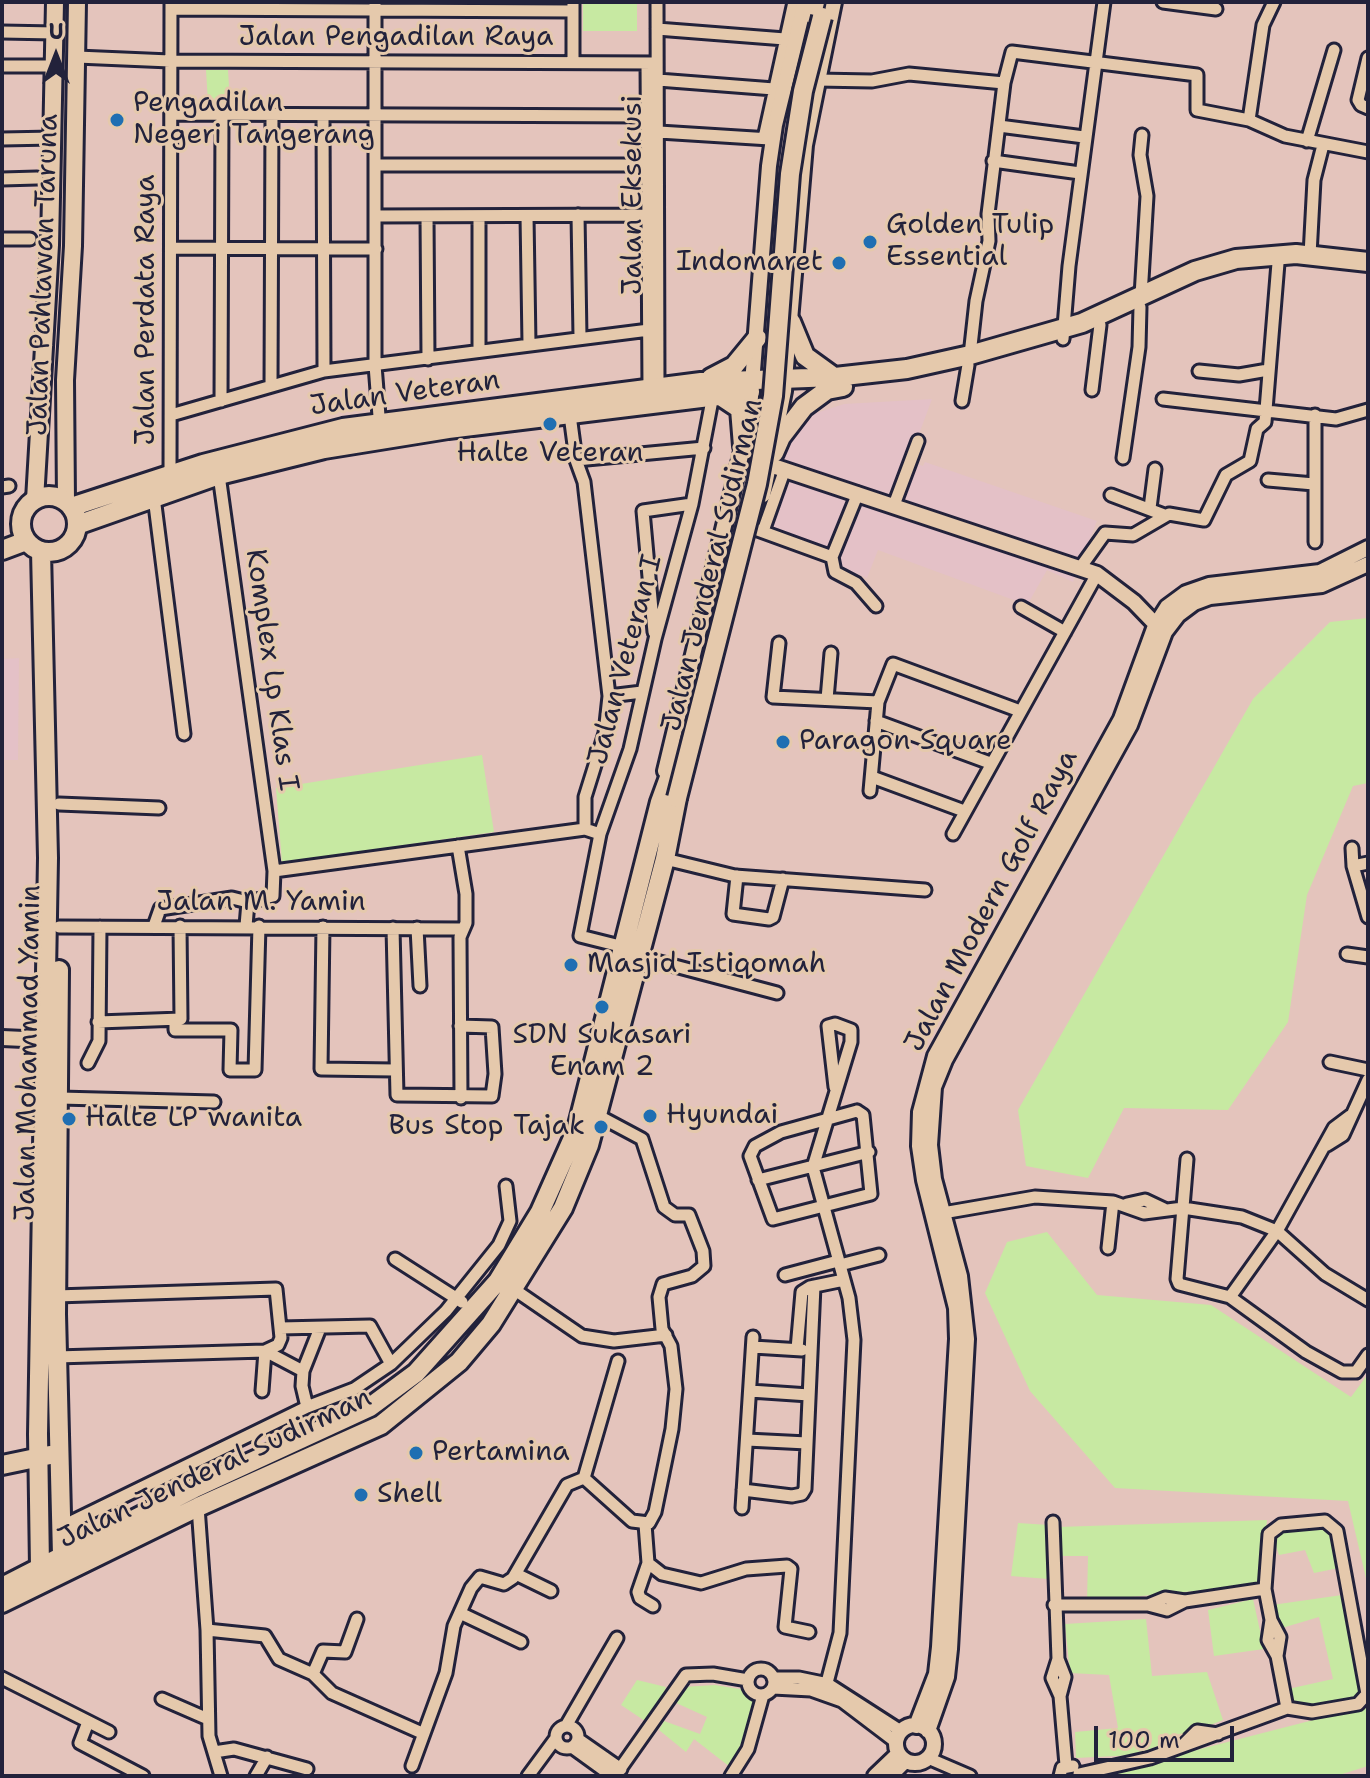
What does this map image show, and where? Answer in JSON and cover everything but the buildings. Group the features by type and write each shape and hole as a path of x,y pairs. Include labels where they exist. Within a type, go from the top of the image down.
{"main road":[{"name":"Jalan Pahlawan Taruna","path":"35,500 42,420 55,2"},
{"name":"Jalan Pahlawan Taruna","path":"71,511 65,380 77,2"},
{"name":"Jalan Jenderal Sudirman","path":"2,1603 198,1507 388,1420 459,1362 515,1290 563,1208 597,1115 631,951 669,800 760,470 773,396 790,174 819,6"},
{"path":"1064,334 1100,325 1195,271 1236,259 1271,254 1368,262"},
{"path":"1064,334 1212,275 1278,263 1368,271"},
{"path":"776,462 794,417 839,382 811,363 800,347 791,322"},
{"name":"Jalan Veteran","path":"531,412 570,415 754,386 900,381 1064,334"},
{"path":"742,451 740,409 711,391 757,338"},
{"name":"Jalan Veteran","path":"71,511 170,474 314,434 380,431 531,412 654,388 711,391"},
{"name":"Jalan Veteran","path":"71,511 154,497 219,475 380,431"},
{"path":"2,530 35,542 65,547 73,537 71,511 56,497 35,500 24,511 35,542"},
{"path":"2,550 35,542"},
{"name":"Jalan Mohammad Yamin","path":"35,542 59,804 60,1098 56,1357 60,1523 66,1553"},
{"name":"Jalan Mohammad Yamin","path":"35,542 47,728 46,1040 20,1461 38,1529 40,1567"},
{"name":"Jalan Jenderal Sudirman","path":"2,1587 181,1495 370,1407 394,1391 434,1356 475,1309 515,1256 564,1162 577,1129 631,951 665,859 669,800"},
{"path":"2,1452 20,1461 59,1448"},
{"path":"38,1529 60,1523"}],"street":[{"name":"Jalan Eksekusi","path":"654,388 648,165 657,2"},
{"path":"659,132 768,139 774,89 794,2"},
{"path":"1064,334 1084,137 1104,2"},
{"path":"1163,2 1216,9"},
{"path":"1249,120 1263,25 1274,2"},
{"path":"171,6 573,7 573,62"},
{"name":"Jalan Perdata Raya","path":"170,474 171,6"},
{"path":"375,6 375,365 380,431"},
{"name":"Jalan Jenderal Sudirman","path":"669,800 696,754 776,462 795,284 801,181 817,80 819,6"},
{"name":"Jalan Jenderal Sudirman","path":"669,800 675,720 742,451 754,386 768,139 819,6"},
{"path":"657,29 785,39"},
{"path":"2,32 55,33"},
{"path":"1307,141 1334,50"},
{"path":"962,401 976,301 989,241 993,161 1004,83 1012,52 1197,75 1197,110 1249,120 1285,136 1368,152"},
{"path":"1368,58 1358,100 1368,108"},
{"name":"Jalan Pengadilan Raya","path":"77,60 652,63"},
{"name":"Jalan Eksekusi","path":"652,63 658,80 659,132 652,329"},
{"path":"2,66 54,66"},
{"path":"817,80 872,81 909,74 1004,83"},
{"path":"658,80 774,89"},
{"path":"171,114 649,116"},
{"path":"221,401 222,114"},
{"path":"271,386 272,114"},
{"path":"323,115 324,371"},
{"path":"999,126 1084,137"},
{"path":"1123,458 1139,347 1147,196 1140,155 1142,135"},
{"path":"2,139 53,138"},
{"path":"1310,255 1314,180 1323,145"},
{"path":"993,161 1080,173"},
{"path":"376,165 648,165"},
{"path":"2,179 37,178"},
{"path":"578,215 580,337"},
{"path":"376,216 648,215"},
{"path":"427,216 428,359"},
{"path":"479,216 479,351"},
{"path":"527,216 529,344"},
{"path":"2,239 30,239"},
{"path":"172,248 376,249"},
{"path":"1111,495 1164,515 1205,519 1226,475 1250,461 1257,429 1265,422 1278,263"},
{"path":"761,282 774,293 787,291 795,284"},
{"path":"1092,390 1100,325"},
{"path":"171,415 324,371 652,329"},
{"path":"1199,371 1239,375 1268,370"},
{"name":"Jalan Veteran I","path":"631,951 580,936 600,834 630,749 655,639 692,504 704,448 711,391"},
{"path":"1163,399 1336,419 1368,410"},
{"path":"570,415 576,460 584,482 609,696 605,733 585,797 585,829"},
{"path":"1315,415 1315,542"},
{"path":"894,505 918,441"},
{"path":"576,460 704,448"},
{"path":"742,451 1097,574 1134,602 1160,629"},
{"path":"1150,508 1155,469"},
{"name":"Komplex Lp Klas I","path":"219,475 272,873"},
{"path":"1268,480 1314,484"},
{"path":"858,493 832,557 835,572 856,583 876,606"},
{"path":"154,497 184,734"},
{"path":"655,639 643,511 692,504"},
{"path":"1080,568 1100,535 1112,532 1133,535 1164,515"},
{"path":"759,530 832,557"},
{"name":"Jalan Modern Golf Raya","path":"890,1776 936,1674 939,1647 957,1339 956,1308 938,1213 930,1145 931,1112 939,1074 1130,725 1167,607 1197,589 1320,572 1368,548"},
{"name":"Jalan Modern Golf Raya","path":"1160,629 1194,603 1210,597 1322,585 1368,564"},
{"path":"953,834 1097,574"},
{"path":"1021,607 1065,632"},
{"path":"779,643 773,697 878,702"},
{"path":"827,699 831,653"},
{"path":"870,791 878,702 892,665 1020,711"},
{"path":"609,696 642,692"},
{"path":"876,721 990,763"},
{"path":"872,777 964,811"},
{"path":"59,804 159,808"},
{"path":"154,926 160,909 232,898 248,902 273,896 272,873 585,829 600,834"},
{"path":"458,846 466,894 460,1026 461,1098"},
{"path":"1352,848 1353,866 1368,917"},
{"path":"665,859 737,876 925,890"},
{"path":"1353,866 1368,863"},
{"path":"737,876 733,914 769,919 773,917 783,879"},
{"path":"246,926 248,902"},
{"path":"98,1022 175,1021 182,1016 180,926"},
{"path":"175,1021 175,1030 231,1030 230,1070 255,1070 259,926"},
{"name":"Jalan M. Yamin","path":"59,927 463,929"},
{"path":"88,1063 98,1045 100,927"},
{"path":"323,927 321,1069 394,1070"},
{"path":"393,928 394,1070 397,1095 492,1096 495,1034 492,1027 460,1026"},
{"path":"417,928 420,986"},
{"path":"631,951 777,993"},
{"path":"1347,954 1368,957"},
{"path":"826,1689 840,1633 853,1356 853,1319 813,1167 851,1042 851,1030 835,1024 828,1026 835,1087"},
{"path":"2,1038 46,1040"},
{"path":"1330,1062 1368,1070"},
{"path":"1230,1297 1277,1231 1334,1128 1350,1116 1368,1080"},
{"path":"60,1098 214,1102"},
{"path":"860,1112 869,1152 871,1194 824,1209 773,1219 750,1156 755,1146 781,1132 860,1112"},
{"path":"597,1115 642,1139 664,1207 675,1215 689,1215 697,1231 704,1266 692,1276 663,1284 659,1297 671,1346 676,1389 672,1429 655,1512 645,1524 648,1563 638,1592 640,1598 653,1606"},
{"path":"758,1180 869,1152"},
{"path":"1187,1159 1177,1279 1184,1286 1230,1297 1306,1352 1342,1372 1356,1372 1368,1355"},
{"path":"66,1553 73,1521 307,1407 354,1389 391,1364 456,1298 499,1245 510,1221 506,1186"},
{"path":"938,1213 1019,1198 1127,1204 1145,1200 1164,1209 1183,1208 1242,1217 1277,1231 1325,1274 1368,1300"},
{"path":"1108,1248 1113,1202"},
{"path":"499,1245 515,1256"},
{"path":"785,1275 879,1255"},
{"path":"395,1259 475,1309"},
{"path":"797,1349 801,1298 805,1289 844,1280"},
{"path":"743,1490 802,1494 805,1489 814,1286"},
{"path":"56,1296 276,1289 280,1328 278,1345 265,1351 56,1357"},
{"path":"515,1290 582,1336 614,1341 666,1335"},
{"path":"280,1328 372,1328 391,1364"},
{"path":"307,1407 302,1386 303,1371 320,1328"},
{"path":"742,1508 753,1342 811,1350"},
{"path":"265,1351 303,1371"},
{"path":"262,1391 265,1351"},
{"path":"584,1478 618,1361"},
{"path":"379,1373 394,1391"},
{"path":"750,1391 809,1395"},
{"path":"747,1440 807,1443"},
{"path":"232,1445 243,1466"},
{"path":"172,1475 181,1495"},
{"path":"584,1478 621,1515 645,1524"},
{"path":"412,1766 446,1673 460,1613 480,1577 504,1584 516,1574 559,1494 574,1480 584,1478"},
{"path":"198,1507 207,1630 208,1719 221,1776"},
{"path":"1066,1765 1072,1765 1078,1775 1129,1764 1184,1744 1197,1731 1219,1734 1287,1708 1312,1712 1358,1704 1367,1694 1337,1531 1325,1521 1274,1528 1269,1534 1265,1589 1271,1620 1268,1640 1277,1656 1287,1708"},
{"path":"1053,1522 1058,1659 1052,1678 1060,1696 1066,1765 1060,1776"},
{"path":"648,1563 662,1574 701,1583 746,1569 787,1566 791,1569 785,1627 809,1632"},
{"path":"516,1574 551,1591"},
{"path":"1054,1605 1148,1605 1165,1598 1185,1601 1265,1589"},
{"path":"460,1613 521,1642"},
{"path":"313,1674 323,1651 345,1652 357,1619"},
{"path":"207,1630 265,1636 279,1659 313,1674 338,1696 422,1733"},
{"path":"528,1776 556,1738 558,1730 566,1726 617,1638"},
{"path":"731,1776 748,1749 770,1687 762,1669 753,1672 748,1684"},
{"path":"2,1678 109,1732"},
{"path":"575,1743 616,1774 653,1727 680,1682 714,1681 770,1687 799,1678 826,1689 907,1741 922,1762 928,1758 934,1744 907,1741"},
{"path":"162,1699 208,1719"},
{"path":"88,1722 80,1743 143,1776"},
{"path":"566,1726 576,1729 575,1743"},
{"path":"556,1738 562,1747 575,1743"},
{"name":"Jalan Modern Golf Raya","path":"875,1776 907,1741"},
{"path":"214,1752 234,1749 307,1769"},
{"path":"256,1776 267,1757"},
{"path":"928,1758 970,1776"}],"shaded area":[{"path":"932,399 909,461 923,466 925,462 1097,521 1073,582 1047,570 1029,602 1019,602 878,550 867,578 757,531 782,447 810,415 844,404"},
{"path":"19,658 18,760 2,760 2,659"}],"green space":[{"path":"583,2 637,2 637,31 583,31"},
{"path":"206,70 228,70 230,103 208,103"},
{"path":"1368,618 1368,783 1353,786 1307,895 1288,1022 1228,1110 1124,1108 1088,1178 1026,1166 1018,1110 1253,699 1330,622"},
{"path":"482,755 494,832 282,863 276,788"},
{"path":"1047,1232 1097,1295 1211,1305 1351,1397 1368,1374 1368,1587 1348,1501 1115,1488 1030,1391 985,1293 1007,1242"},
{"path":"1267,1520 1260,1585 1087,1601 1088,1556 1058,1556 1058,1527"},
{"path":"1018,1523 1049,1525 1048,1579 1011,1576"},
{"path":"1326,1525 1339,1568 1314,1573 1305,1550 1279,1555 1272,1534"},
{"path":"1342,1595 1364,1685 1361,1697 1349,1703 1294,1706 1288,1689 1333,1679 1319,1617 1282,1628 1272,1605"},
{"path":"1253,1599 1264,1649 1214,1656 1208,1610"},
{"path":"1146,1619 1152,1676 1207,1672 1223,1720 1135,1755 1076,1758 1075,1732 1118,1728 1109,1675 1070,1673 1065,1624"},
{"path":"637,1680 666,1687 651,1725 621,1705"},
{"path":"715,1685 746,1690 755,1698 746,1733 730,1767 694,1739 686,1752 659,1730 664,1721 700,1734 707,1717 674,1702 682,1687"},
{"path":"1368,1706 1368,1766 1336,1776 1095,1776"}],"place":[{"name":"Pengadilan Negeri Tangerang","path":"117,120"},
{"name":"Golden Tulip Essential","path":"870,242"},
{"name":"Indomaret","path":"839,263"},
{"name":"Halte Veteran","path":"550,424"},
{"name":"Paragon Square","path":"783,742"},
{"name":"Masjid Istiqomah","path":"571,965"},
{"name":"SDN Sukasari Enam 2","path":"602,1007"},
{"name":"Hyundai","path":"650,1116"},
{"name":"Halte LP wanita","path":"69,1119"},
{"name":"Bus Stop Tajak","path":"601,1127"},
{"name":"Pertamina","path":"416,1453"},
{"name":"Shell","path":"361,1495"}]}
